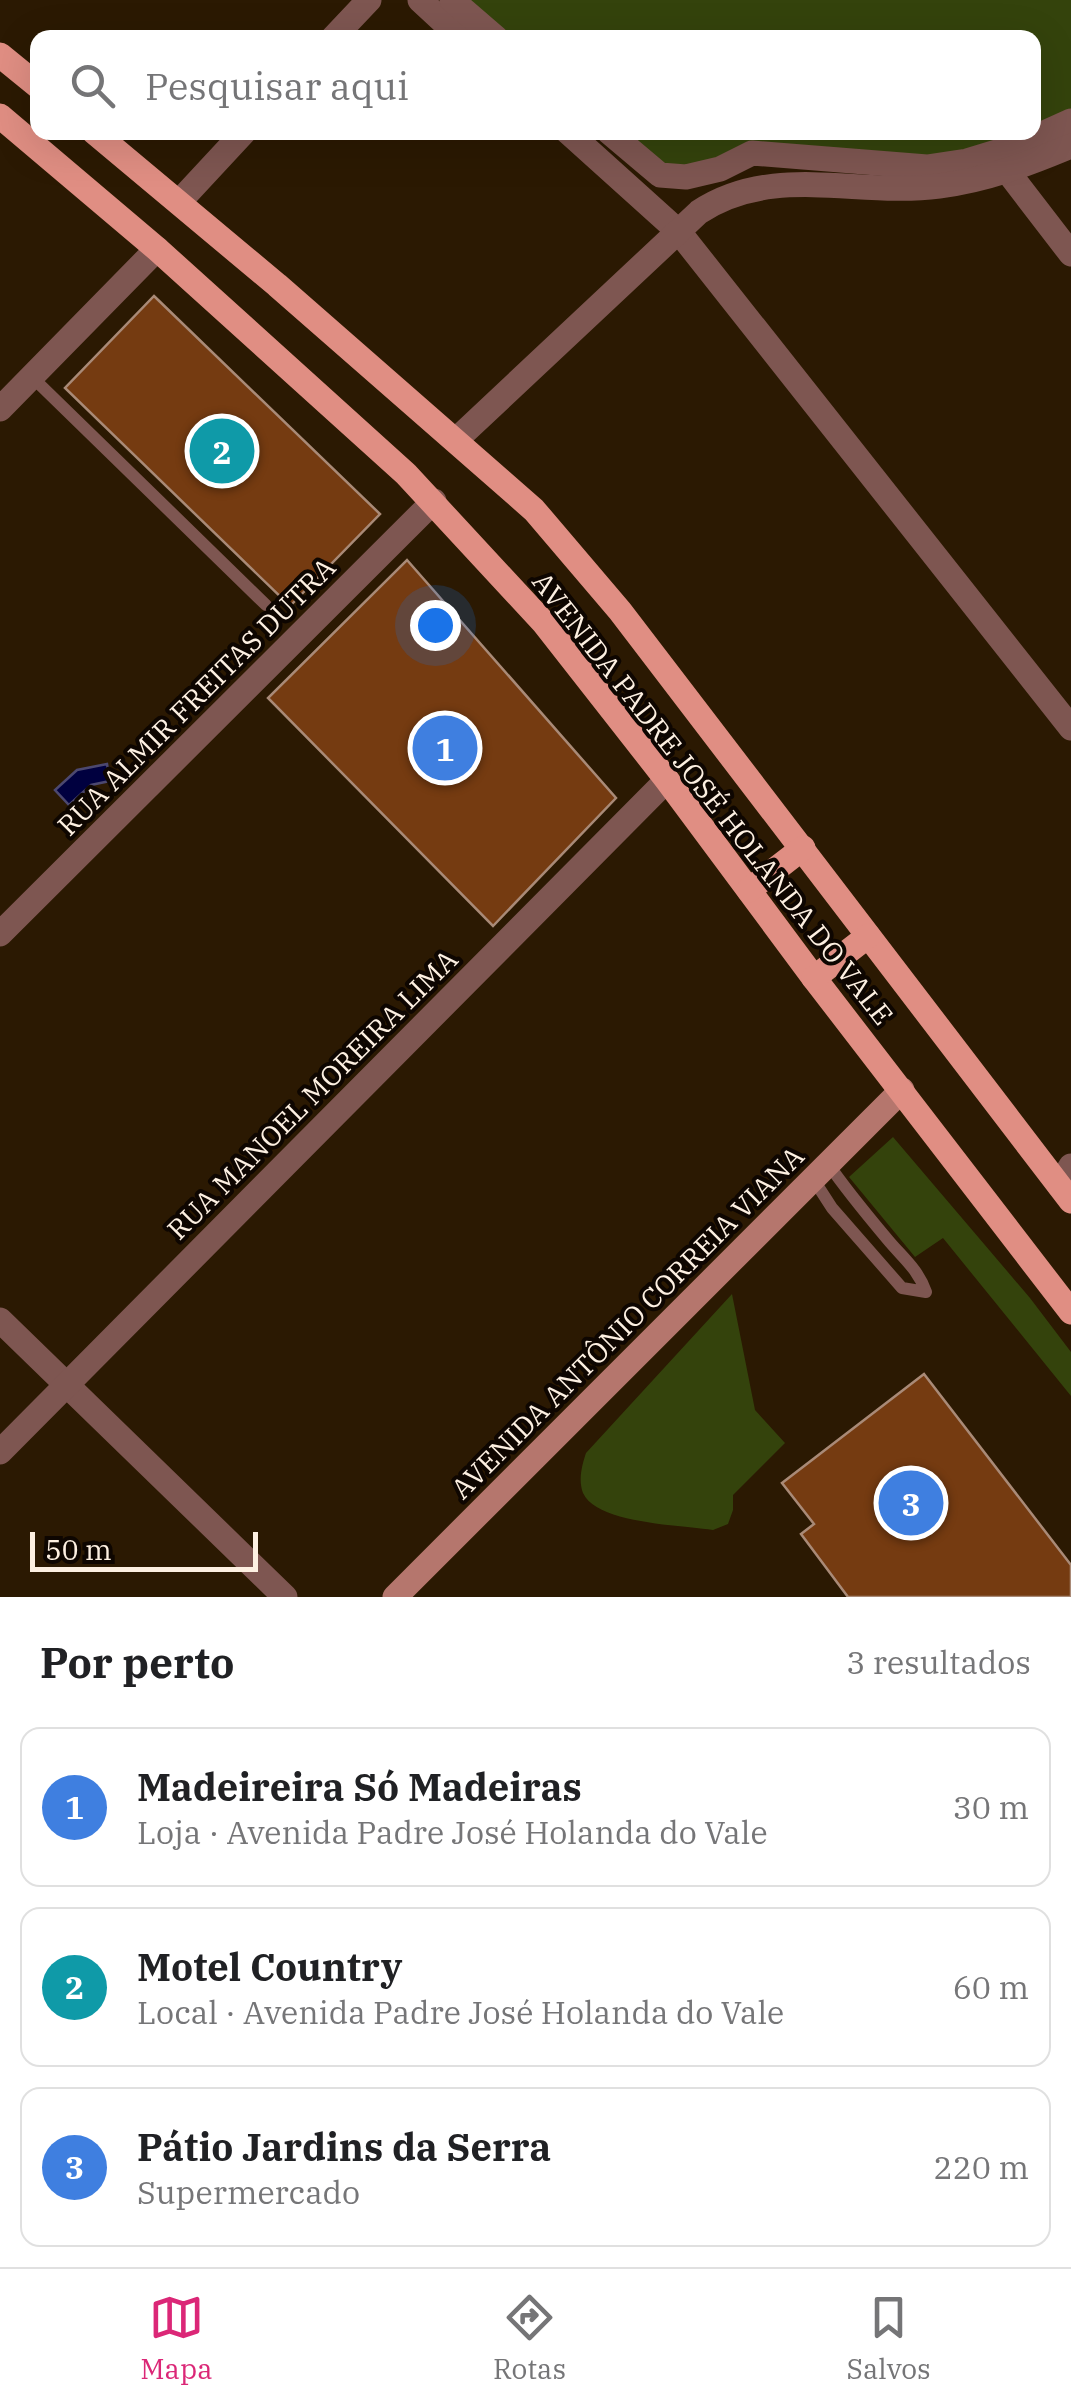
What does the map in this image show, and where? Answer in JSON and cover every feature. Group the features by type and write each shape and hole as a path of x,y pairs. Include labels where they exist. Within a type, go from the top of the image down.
{"main road":[{"path":"0,55 30,79"},
{"name":"AVENIDA PADRE JOSÉ HOLANDA DO VALE","path":"0,116 157,249 434,502 544,623 668,780 814,978 1071,1312"},
{"name":"AVENIDA PADRE JOSÉ HOLANDA DO VALE","path":"104,140 534,510 620,611 868,936 1067,1184"},
{"path":"749,890 802,848"},
{"path":"814,978 868,936"}],"street":[{"path":"340,30 368,0"},
{"path":"420,0 453,30"},
{"path":"452,0 487,30"},
{"path":"1041,134 1071,121"},
{"path":"179,202 237,140"},
{"path":"577,140 678,232 1071,728"},
{"path":"618,140 660,176 686,177 720,170 752,153 926,167 953,163 1028,140"},
{"path":"456,440 719,198 752,187 805,184 937,186 1008,172 1071,146"},
{"path":"1008,172 1071,254"},
{"path":"0,408 157,249"},
{"name":"RUA ALMIR FREITAS DUTRA","path":"0,934 434,502"},
{"name":"RUA MANOEL MOREIRA LIMA","path":"0,1452 668,780"},
{"name":"AVENIDA ANTÔNIO CORREIA VIANA","path":"395,1597 902,1090"},
{"path":"0,1320 286,1597"}],"lane":[{"path":"32,376 266,605"},
{"path":"819,1170 849,1194 919,1272 926,1292 902,1288 832,1208 819,1170"}],"green space":[{"path":"452,0 1071,0 1071,121 1041,133 1041,30 488,30"},
{"path":"621,140 1022,140 967,161 766,154 686,177"},
{"path":"893,1137 1071,1352 1071,1396 943,1238 915,1257 849,1177"},
{"path":"732,1294 755,1410 785,1443 733,1495 728,1524 713,1530 622,1517 591,1503 581,1483 586,1453"}],"shaded area":[{"path":"107,764 110,781 91,785 69,805 55,790 77,770"}],"building":[{"path":"154,296 380,514 290,606 65,388"},
{"path":"407,560 616,798 493,926 268,698"},
{"path":"924,1374 1071,1565 1071,1597 848,1597 801,1534 814,1524 782,1483"}],"place":[{"name":"Motel Country","path":"222,451"},
{"name":"Madeireira Só Madeiras","path":"445,748"},
{"name":"Pátio Jardins da Serra","path":"911,1503"}]}
